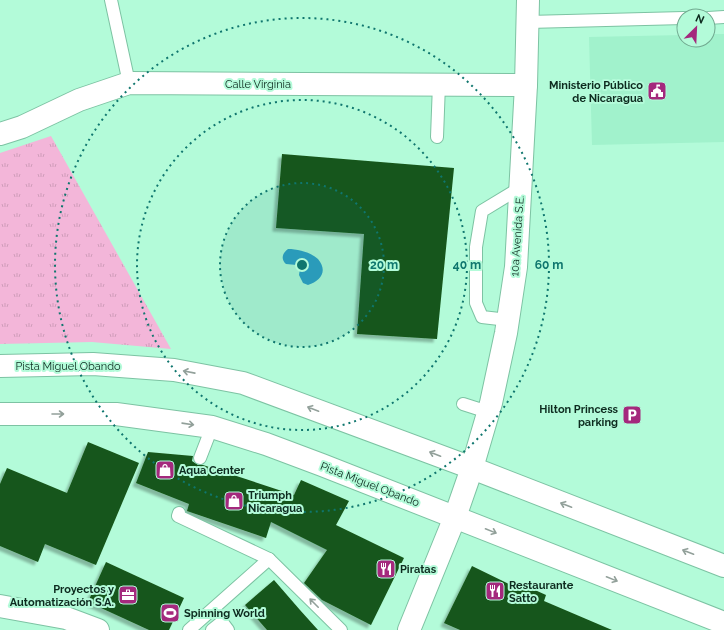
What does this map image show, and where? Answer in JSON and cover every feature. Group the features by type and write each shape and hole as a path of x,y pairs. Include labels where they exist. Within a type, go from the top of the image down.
{"main road":[{"name":"10a Avenida S.E.","path":"409,630 455,517 472,468 494,388 508,320 516,266 526,85 528,0"},
{"name":"Calle Virginia","path":"0,134 22,127 79,100 128,83 526,85"},
{"name":"Pista Miguel Obando","path":"0,366 93,364 174,370 243,382 472,468 724,566"},
{"name":"Pista Miguel Obando","path":"0,414 116,414 212,427 266,444 724,623"},
{"path":"0,606 66,618 98,630"}],"lane":[{"path":"111,0 128,83"},
{"path":"528,22 676,18"},
{"path":"437,137 439,84"},
{"path":"508,320 482,317 476,303 476,247 482,211 520,188"},
{"path":"463,404 488,412"},
{"path":"200,458 212,427"},
{"path":"179,513 178,516 269,559 341,630"},
{"path":"189,630 269,559"},
{"path":"212,630 222,622 228,630"}],"shaded area":[{"name":"Ministerio Público de Nicaragua","path":"716,34 724,34 724,142 592,145 589,37 676,35 676,48 716,48"}],"green space":[{"path":"51,136 171,349 92,342 0,344 0,153"}],"water":[{"path":"288,249 304,251 318,259 321,263 323,271 320,278 308,285 303,283 299,275 300,268 297,265 286,264 283,260 284,254"}],"building":[{"path":"282,154 454,168 437,339 357,334 364,234 276,228"},
{"path":"88,442 139,463 96,565 45,544 38,562 0,546 0,484 7,468 67,493"},
{"path":"148,452 193,456 192,461 198,465 203,465 294,495 301,480 349,501 336,525 404,558 371,625 322,600 304,583 327,550 271,522 266,538 187,511 189,504 136,483"},
{"path":"106,562 184,598 169,630 149,630 88,602"},
{"path":"472,566 513,586 515,581 546,595 544,601 612,630 460,630 444,623"},
{"path":"274,580 318,630 267,630 245,605"}],"place":[{"name":"Ministerio Público de Nicaragua","path":"657,91"},
{"name":"Hilton Princess parking","path":"632,415"},
{"name":"Aqua Center","path":"165,470"},
{"name":"Triumph Nicaragua","path":"234,501"},
{"name":"Piratas","path":"386,569"},
{"name":"Restaurante Satto","path":"495,591"},
{"name":"Proyectos y Automatización S.A.","path":"128,595"},
{"name":"Spinning World","path":"170,613"}]}
